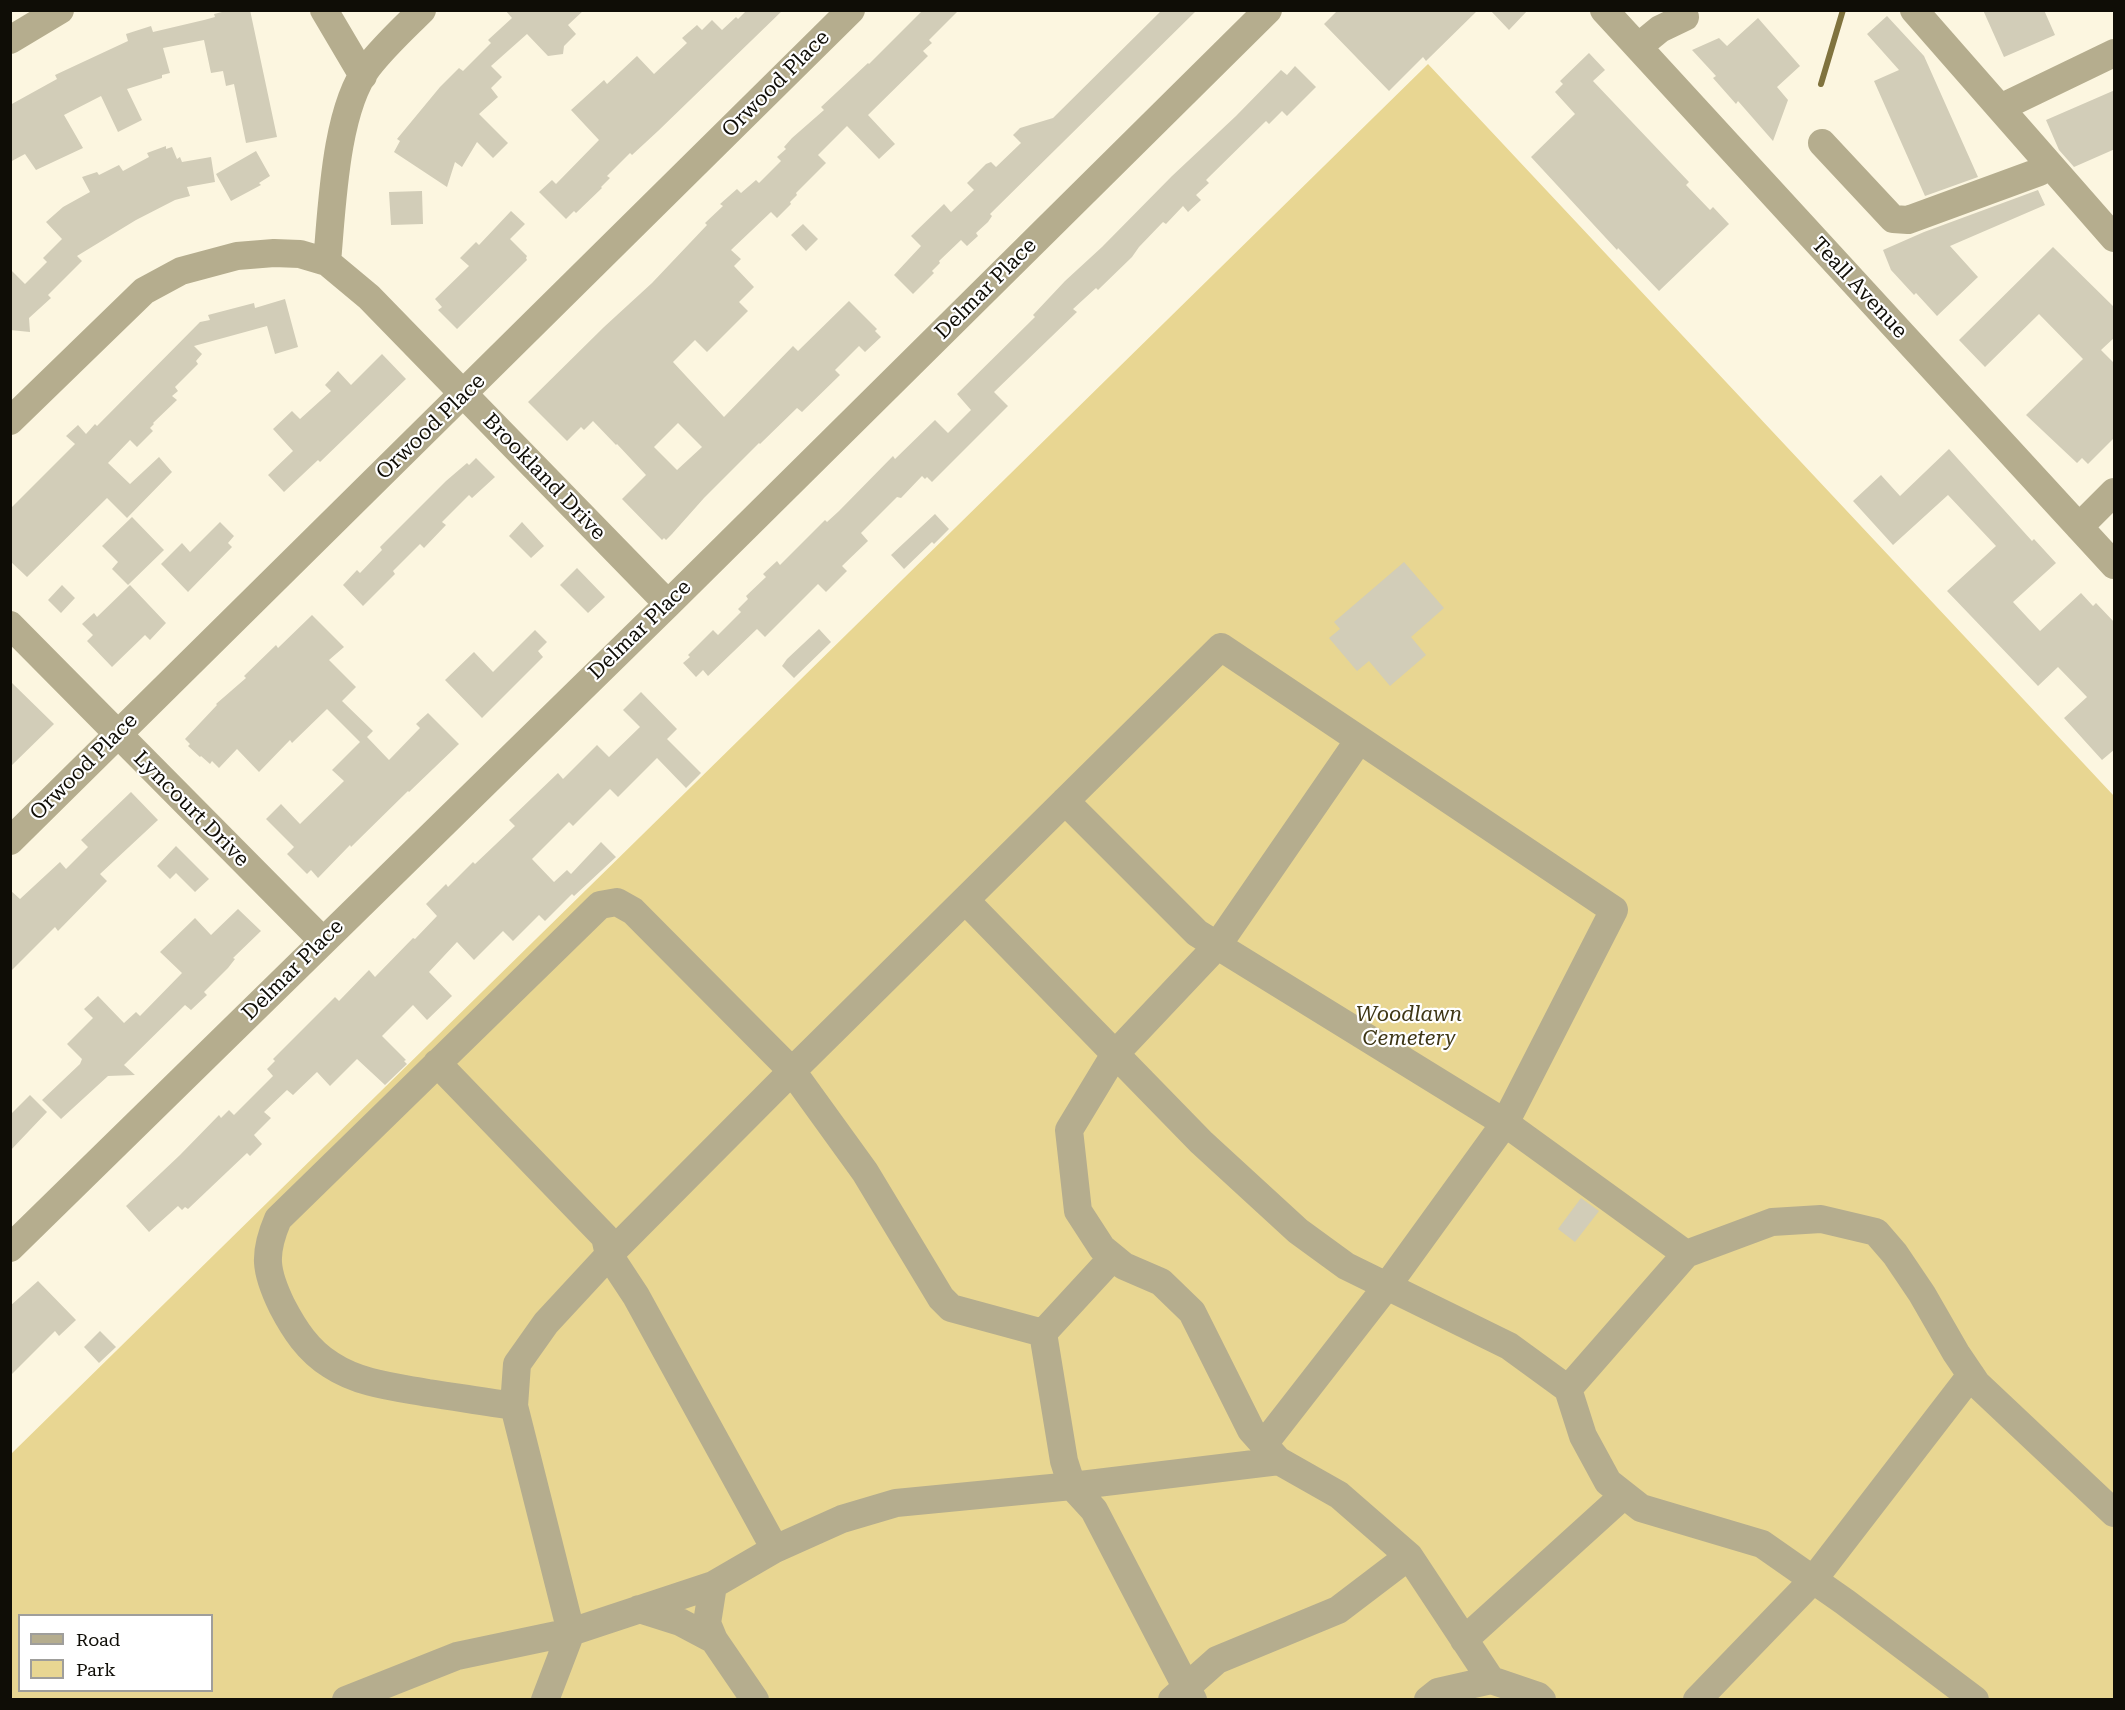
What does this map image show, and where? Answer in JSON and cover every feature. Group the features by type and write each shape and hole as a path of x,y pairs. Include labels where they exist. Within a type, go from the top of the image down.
{"street":[{"path":"10,40 60,10"},
{"path":"324,10 363,76"},
{"path":"10,421 144,291 181,271 237,256 274,253 300,254 327,262 337,170 344,126 352,97 374,60 422,10"},
{"name":"Orwood Place","path":"10,842 850,10"},
{"name":"Delmar Place","path":"10,1248 322,940 668,604 1268,10"},
{"name":"Teall Avenue","path":"1604,10 2115,565"},
{"path":"1638,47 1660,29 1685,17 1682,10"},
{"path":"1914,10 2094,217 2115,238"},
{"path":"2000,108 2115,53"},
{"path":"1822,143 1893,219 1908,220 2039,172 2048,163"},
{"name":"Brookland Drive","path":"327,262 369,297 668,604"},
{"path":"2079,527 2115,492"},
{"name":"Lyncourt Drive","path":"10,625 322,940"},
{"path":"346,1700 406,1687 457,1656 571,1632 713,1585 775,1549 842,1519 896,1503 1072,1486 1271,1452 1505,1123 1614,910 1221,647 609,1255 546,1323 517,1364 514,1406 571,1632 545,1700"},
{"path":"1359,740 1217,946 1115,1054 1069,1130 1078,1211 1102,1248 1124,1266 1161,1282 1192,1312 1251,1430 1271,1452 1339,1495 1408,1556 1491,1680"},
{"path":"1065,801 1197,933 1505,1123 1686,1254"},
{"path":"965,900 1201,1142 1298,1231 1346,1266 1509,1346 1568,1389 1583,1436 1608,1482 1624,1495 1641,1508 1762,1544 1975,1700"},
{"path":"514,1406 375,1384 332,1366 316,1354 294,1330 267,1268 269,1240 278,1219 437,1063 600,905 617,902 633,911 792,1071 865,1172 941,1298 951,1308 1043,1333"},
{"path":"437,1063 605,1237 609,1255 636,1296 775,1549"},
{"path":"1568,1389 1686,1254 1772,1222 1821,1219 1876,1232 1895,1254 1917,1286 1977,1384 2115,1513"},
{"path":"1043,1333 1113,1257"},
{"path":"1043,1333 1064,1461 1072,1486 1094,1510 1183,1695 1216,1660 1338,1610 1408,1556"},
{"path":"1697,1700 1813,1580 1971,1375"},
{"path":"1464,1640 1624,1495"},
{"path":"713,1585 707,1623 714,1640 755,1700"},
{"path":"639,1609 680,1622 714,1640"},
{"path":"1428,1700 1438,1692 1491,1680 1539,1696 1542,1700"}],"green space":[{"name":"Woodlawn Cemetery","path":"1428,64 2114,796 2114,1699 11,1700 11,1454"}],"building":[{"path":"230,10 250,10 277,137 246,143 234,84 226,86 223,71 211,73 204,40 163,48 170,73 162,75 162,78 127,89 142,120 118,132 101,96 64,115 83,148 36,170 25,154 10,162 10,105 57,79 55,75 128,41 126,34 151,26 153,32 215,17 214,14"},
{"path":"505,10 584,10 568,25 576,34 564,46 563,54 548,56 527,34 491,66 502,77 491,88 498,97 479,114 508,143 493,158 477,142 462,167 455,162 447,187 394,152 400,141 397,139 440,87 459,68 463,71 491,43 488,40 512,18"},
{"path":"747,10 783,10 658,131 632,155 630,153 607,176 610,178 602,188 576,213 574,211 566,219 539,192 552,180 556,184 599,140 571,110 604,80 607,84 637,56 654,74 687,43 682,38 697,25 702,30 712,20 722,30"},
{"path":"923,10 959,10 929,40 932,43 923,51 928,56 868,115 895,144 879,159 847,126 818,155 826,163 796,193 791,204 777,218 771,212 731,250 741,259 734,266 754,287 739,302 748,311 707,352 695,340 673,362 724,417 793,346 798,351 849,301 877,329 875,331 881,337 865,352 859,346 835,370 840,375 802,412 797,408 759,443 666,540 664,538 662,540 622,499 646,475 617,444 593,421 584,430 581,427 567,441 528,402 652,283 707,225 705,223 723,206 720,204 737,189 741,193 756,180 759,183 781,161 777,157 786,149 784,147 792,138 824,110 821,107 869,64","holes":["678,423 702,447 677,470 654,447"]},
{"path":"1162,10 1197,10 990,214 992,216 988,222 976,233 978,236 967,246 961,240 939,261 940,263 932,271 934,273 913,294 894,275 921,246 911,236 944,204 951,212 974,190 967,183 986,164 991,162 996,167 1021,143 1013,135 1020,128 1053,118"},
{"path":"1338,10 1478,10 1426,61 1423,57 1389,91 1324,24"},
{"path":"1490,10 1528,10 1509,30"},
{"path":"1983,10 2044,10 2055,35 2004,57"},
{"path":"1887,16 1924,56 1978,177 1925,196 1874,81 1899,70 1867,34"},
{"path":"1758,18 1800,66 1777,87 1788,100 1773,141 1738,101 1736,104 1713,78 1716,76 1692,50 1719,38 1727,46"},
{"path":"1589,53 1605,70 1593,81 1689,182 1686,185 1710,210 1713,207 1729,224 1659,291 1618,248 1617,250 1531,157 1575,114 1555,92 1563,84 1560,81"},
{"path":"1295,66 1316,87 1287,116 1282,111 1269,124 1266,121 1206,180 1209,183 1196,195 1201,200 1188,212 1183,206 1166,224 1163,222 1098,290 1096,288 1073,309 1077,312 994,392 1008,406 932,482 922,476 861,533 868,541 842,566 847,571 826,592 818,584 765,637 757,629 708,676 703,670 696,677 683,663 690,657 688,655 713,630 718,635 741,612 738,609 748,599 746,596 766,577 763,574 777,561 780,565 825,520 827,522 839,511 893,456 895,459 935,420 948,433 971,410 957,394 1035,317 1033,315 1065,281 1281,70 1287,75"},
{"path":"2115,90 2115,149 2074,167 2059,150 2046,120"},
{"path":"166,146 166,149 172,147 177,159 180,157 182,162 211,157 215,182 187,187 190,196 175,200 136,220 77,256 82,261 48,295 51,298 29,318 30,332 10,330 10,269 25,284 47,262 43,258 62,239 46,222 63,207 90,192 82,177 97,172 99,175 119,165 123,171 149,157 147,153"},
{"path":"256,151 270,176 259,183 261,185 231,201 216,174"},
{"path":"2038,190 2045,205 1950,246 1978,277 1937,316 1891,270 1883,250 1924,232"},
{"path":"422,191 423,224 391,225 389,192"},
{"path":"511,211 525,224 510,239 527,256 527,260 457,329 438,310 442,307 435,299 469,266 460,258 476,242 479,245"},
{"path":"803,224 818,239 806,251 791,235"},
{"path":"2053,247 2115,308 2115,337 2101,350 2115,364 2115,437 2088,464 2082,458 2077,463 2026,415 2083,359 2039,314 1985,367 1959,340"},
{"path":"285,299 298,347 275,354 267,326 194,346 202,354 196,361 198,364 175,387 178,391 172,396 177,400 153,423 150,428 153,431 137,447 130,440 108,463 130,484 159,457 172,472 127,518 107,498 27,577 10,561 10,509 75,444 66,436 78,425 86,434 95,424 97,426 200,322 210,320 208,315 254,303 255,308"},
{"path":"382,354 406,379 320,462 318,460 284,492 268,475 293,451 273,429 292,411 300,419 331,391 325,385 338,371 351,385"},
{"path":"1949,449 2032,541 2034,539 2056,563 2013,602 2040,631 2081,593 2093,606 2096,603 2115,623 2115,749 2102,760 2064,718 2087,697 2058,667 2038,686 1947,591 1996,546 1948,495 1893,545 1853,501 1881,475 1900,496"},
{"path":"476,458 495,477 472,498 469,495 442,522 446,525 424,548 420,544 393,571 395,574 363,606 343,585 357,570 360,573 382,550 380,547 446,481"},
{"path":"935,514 949,529 904,569 891,555"},
{"path":"132,517 164,550 128,585 112,569 118,562 102,546"},
{"path":"220,522 234,536 228,543 232,547 188,592 161,564 182,543 190,552"},
{"path":"522,522 544,546 531,558 509,536"},
{"path":"1404,562 1444,608 1411,637 1426,655 1390,686 1369,661 1357,671 1329,638 1340,629 1334,622"},
{"path":"577,568 605,597 588,613 560,585"},
{"path":"62,585 75,598 61,613 48,600"},
{"path":"130,585 166,623 150,640 145,635 112,667 87,641 93,635 82,624 94,613 97,617"},
{"path":"312,615 344,647 329,660 356,687 342,701 373,731 367,737 389,760 420,728 416,724 428,713 459,744 351,847 350,845 318,878 311,870 307,874 287,854 294,847 266,819 281,804 300,824 344,781 332,770 360,742 327,709 292,743 290,740 259,772 237,749 219,768 212,761 210,764 188,746 190,744 185,739 216,704 246,678 244,676 276,645 278,648"},
{"path":"819,629 831,642 794,678 782,666"},
{"path":"535,630 547,642 538,651 543,657 482,718 445,680 474,652 493,672"},
{"path":"10,681 54,724 10,767"},
{"path":"641,692 677,729 667,739 701,773 686,788 657,758 618,797 610,789 573,826 569,822 532,859 554,882 567,870 571,874 601,842 616,857 574,896 572,894 545,921 539,915 513,941 503,931 474,960 457,942 429,972 452,996 427,1020 413,1005 382,1036 406,1060 404,1061 407,1064 385,1085 357,1059 330,1086 317,1072 293,1095 287,1090 264,1112 271,1118 254,1135 262,1144 250,1156 247,1153 188,1209 185,1207 182,1210 178,1206 149,1232 126,1206 219,1115 221,1118 229,1110 234,1115 273,1076 267,1069 275,1061 273,1059 335,997 339,1001 369,970 375,977 413,938 415,939 437,916 426,904 446,884 448,887 473,862 475,864 515,826 509,820 558,773 563,779 597,745 609,757 640,727 623,710"},
{"path":"131,792 158,820 100,874 107,881 58,931 55,927 10,972 10,890 20,899 60,862 66,869 88,847 81,840"},
{"path":"176,846 209,879 195,892 176,873 170,879 157,866"},
{"path":"238,909 261,931 233,958 235,959 228,968 204,992 207,995 191,1010 185,1005 124,1065 135,1075 108,1076 61,1119 42,1100 80,1064 82,1059 67,1044 93,1018 84,1009 98,996 124,1023 136,1012 140,1016 182,973 160,952 195,918 211,935"},
{"path":"30,1095 47,1112 10,1151 10,1115"},
{"path":"1581,1198 1599,1211 1575,1242 1558,1229"},
{"path":"38,1281 76,1320 59,1336 55,1331 10,1376 10,1306"},
{"path":"100,1331 116,1347 99,1363 84,1347"}],"waterway":[{"path":"1821,84 1843,10"}]}
